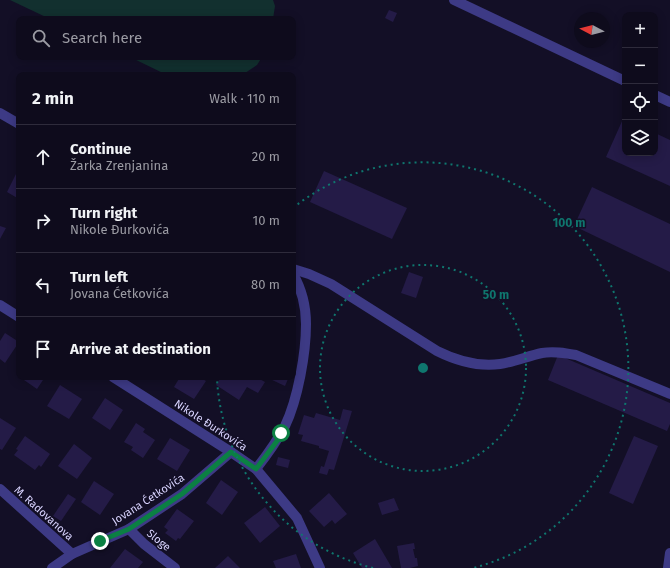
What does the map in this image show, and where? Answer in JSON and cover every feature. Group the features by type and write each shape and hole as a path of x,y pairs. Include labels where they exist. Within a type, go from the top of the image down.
{"street":[{"path":"454,0 622,80"},
{"path":"658,96 670,102"},
{"path":"0,113 16,122"},
{"path":"296,270 331,284 437,351 461,361 472,364 488,365 515,361 541,353 564,353 576,355 670,394"},
{"path":"256,469 277,441 286,424 294,402 303,353 306,322 300,291 296,281"},
{"path":"0,305 16,315"},
{"name":"Nikole Đurkovića","path":"118,380 256,469 297,518 320,568"},
{"name":"Jovana Ćetkovića","path":"52,568 72,554 129,529 182,494 231,452"},
{"name":"M. Radovanova","path":"0,489 72,554"},
{"name":"Sloge","path":"129,529 144,544 175,568"},
{"path":"668,568 670,553"}],"green space":[{"path":"10,0 273,0 275,6 273,16 44,16"},
{"path":"136,60 260,60 257,65 246,72 161,72"}],"building":[{"path":"389,10 397,13 393,22 385,18"},
{"path":"622,121 622,156 658,156 658,134 670,140 670,186 606,157"},
{"path":"324,171 407,208 392,239 310,202"},
{"path":"16,174 16,197 7,192"},
{"path":"592,187 670,224 670,272 574,226"},
{"path":"0,226 6,228 0,239"},
{"path":"409,272 423,277 416,298 401,293"},
{"path":"5,333 16,340 16,346 5,363 0,359 0,341"},
{"path":"558,355 670,403 670,424 667,431 548,380"},
{"path":"24,380 43,380 37,389"},
{"path":"178,380 206,381 194,399 174,387"},
{"path":"219,380 261,380 265,382 258,393 247,387 239,400 216,385"},
{"path":"272,380 288,380 285,386"},
{"path":"60,385 82,399 69,419 47,406"},
{"path":"105,398 123,410 110,430 92,418"},
{"path":"343,409 352,411 334,470 329,469 327,475 319,473 321,466 324,467 329,451 319,448 319,446 301,441 303,435 298,434 304,415 314,418 316,413 340,420"},
{"path":"0,418 16,428 2,450 0,449"},
{"path":"136,423 145,429 143,432 155,440 143,458 131,450 133,447 124,442"},
{"path":"25,436 50,454 41,467 39,465 35,470 14,455 18,450 16,449"},
{"path":"634,436 658,446 633,504 609,493"},
{"path":"170,438 190,450 177,471 157,459"},
{"path":"74,444 92,458 77,479 58,466"},
{"path":"278,457 290,460 288,468 276,465"},
{"path":"221,480 238,492 222,515 206,503"},
{"path":"94,481 114,494 100,515 81,502"},
{"path":"329,493 347,514 335,524 332,520 324,527 309,511"},
{"path":"68,494 76,499 61,521 53,516"},
{"path":"394,498 399,510 382,515 378,503"},
{"path":"265,507 280,526 260,543 244,523"},
{"path":"177,509 194,521 180,539 178,538 176,541 165,533 168,530 164,527"},
{"path":"375,539 392,568 362,568 353,553"},
{"path":"414,543 415,549 413,549 415,558 417,558 418,566 401,568 397,546"},
{"path":"125,549 143,562 138,568 110,568"},
{"path":"296,554 301,568 276,568 273,561"},
{"path":"228,556 240,568 215,568"}],"route":[{"path":"100,541 129,529 182,494 231,452 256,469 277,441 281,433"}]}
